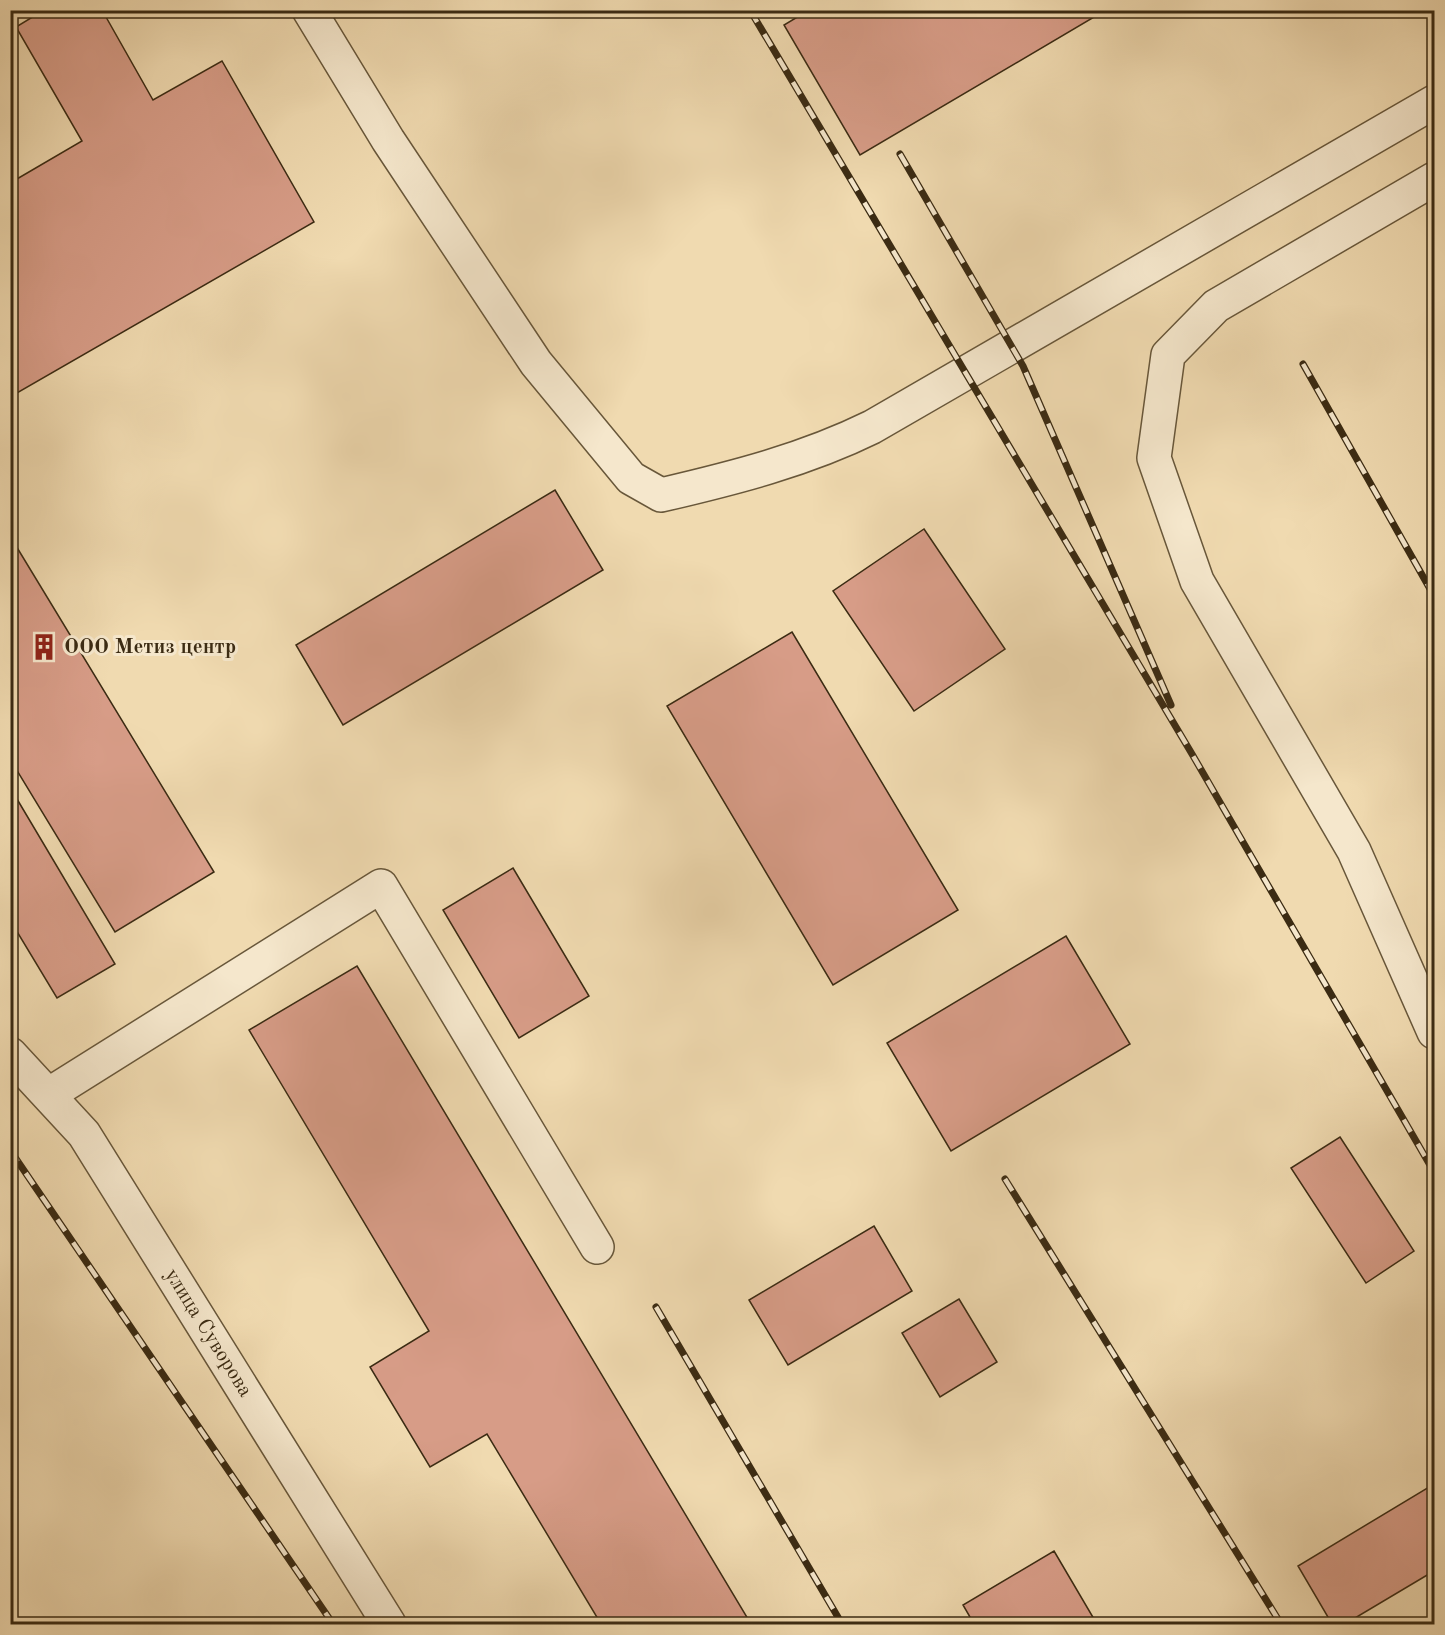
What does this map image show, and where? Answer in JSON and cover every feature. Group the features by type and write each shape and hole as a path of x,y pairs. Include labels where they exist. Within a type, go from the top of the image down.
{"street":[{"path":"309,10 388,140 536,363 631,478 661,495 776,466 827,449 872,427 1434,102"},
{"path":"1434,179 1216,306 1168,356 1154,458 1197,581 1354,851 1434,1032"},
{"path":"48,1095 381,886 597,1248"},
{"name":"улица Суворова","path":"10,1054 84,1134 389,1624"}],"building":[{"path":"44,10 102,10 153,100 222,61 314,222 10,397 10,183 82,141 16,27"},
{"path":"809,10 1106,10 860,155 784,25"},
{"path":"555,490 603,570 343,725 296,645"},
{"path":"924,529 1005,649 914,711 833,591"},
{"name":"ООО Метиз центр","path":"10,536 214,872 115,932 10,759"},
{"path":"792,632 958,910 833,985 667,706"},
{"path":"14,794 115,964 57,998 10,920 10,796"},
{"path":"513,868 589,996 519,1038 443,910"},
{"path":"1066,936 1130,1044 951,1151 887,1043"},
{"path":"357,966 751,1624 601,1624 487,1434 430,1467 370,1367 429,1331 249,1030"},
{"path":"1340,1137 1414,1251 1366,1283 1291,1168"},
{"path":"874,1226 912,1291 788,1365 749,1300"},
{"path":"959,1299 997,1362 940,1397 902,1333"},
{"path":"1434,1484 1434,1571 1345,1624 1332,1624 1298,1566"},
{"path":"1054,1551 1094,1619 1085,1624 974,1624 963,1605"}],"railway":[{"path":"750,10 1192,754 1434,1172"},
{"path":"900,154 1023,366 1171,705"},
{"path":"1303,364 1434,596"},
{"path":"10,1150 333,1624"},
{"path":"1005,1179 1281,1624"},
{"path":"656,1307 842,1624"}],"place":[{"name":"ООО Метиз центр","path":"44,647"}]}
